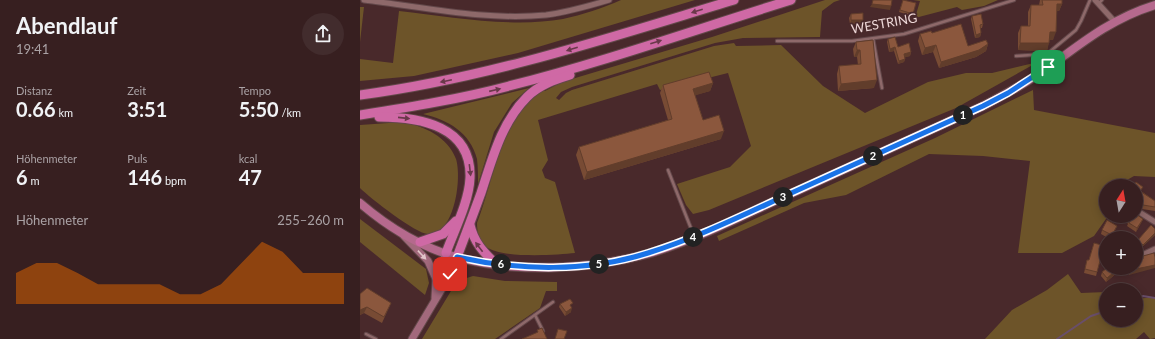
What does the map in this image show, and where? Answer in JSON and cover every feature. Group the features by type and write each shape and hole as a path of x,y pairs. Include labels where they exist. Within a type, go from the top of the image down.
{"highway":[{"path":"360,95 445,81 500,68 734,0"},
{"path":"360,116 434,103 509,86 619,54 791,0"},
{"path":"457,257 470,225 498,144 516,110 527,97 553,80 576,73 619,54"},
{"path":"360,116 419,120 442,128 453,136 462,146 468,158 470,178 468,194 446,253"},
{"path":"420,242 443,234 459,217"},
{"path":"470,225 474,240 482,252 496,264"}],"main road":[{"path":"360,203 403,234 420,242 457,257 496,264 556,266 604,263 648,253 694,236 995,99 1022,84 1098,31 1155,5"},
{"path":"403,234 428,261 436,279"},
{"path":"435,300 436,279 446,253"},
{"path":"412,339 446,282 457,257"}],"street":[{"path":"364,0 456,12 524,16 564,12 609,0"},
{"path":"1099,1 1115,22"},
{"path":"1143,214 1155,222"},
{"path":"1143,255 1155,249"}],"lane":[{"name":"WESTRING","path":"777,41 852,42 904,34 1014,0"},
{"path":"1016,56 1047,54 1076,30 1090,0"},
{"path":"873,39 882,88"},
{"path":"668,170 694,236"},
{"path":"501,339 553,302"},
{"path":"535,315 544,333"},
{"path":"366,334 376,339"}],"shaded area":[{"path":"621,0 695,0 518,53 414,76 360,81 360,59 393,63 399,11 481,21 544,21 563,19 578,15"},
{"path":"825,0 840,0 834,2 822,11 820,37 743,38 715,43 572,87 561,92 556,98 559,100 566,93 572,90 714,46 734,43 736,46 781,45 823,86 865,113 928,82 966,73 992,73 1038,62 956,108 709,210 693,214 686,205 677,184 730,167 751,146 728,73 660,90 657,84 538,120 548,160 542,170 545,178 555,182 575,253 528,255 503,253 492,250 483,244 477,230 477,223 510,125 527,101 542,90 545,91 562,82 712,37"},
{"path":"913,0 998,0 984,6 962,10 957,7 915,18 920,1"},
{"path":"360,7 364,7 360,42"},
{"path":"529,88 512,103 494,132 478,184 477,159 469,141 463,134 449,124 423,114"},
{"path":"1033,90 1034,110 1155,133 1155,177 1134,176 1129,179 1099,179 1099,223 1103,223 1094,236 1062,253 1018,253 1030,161 983,156 929,154 846,195 804,203 719,241 717,236 935,138"},
{"path":"403,122 419,126 434,134 447,144 456,159 458,179 454,204 445,225 437,232 428,234 414,228 383,207 360,188 360,125"},
{"path":"360,219 426,269 429,283 425,295 360,242"},
{"path":"1068,274 1081,293 1099,292 1099,327 1143,327 1143,298 1155,297 1155,338 1150,339 1144,332 1136,339 985,339 1012,310 1047,290"},
{"path":"473,276 505,281 557,282 557,291 546,291 540,308 495,339 422,339 457,281"}],"building":[{"path":"873,0 892,0 891,6 872,4"},
{"path":"903,0 916,3 913,14 900,10"},
{"path":"1042,0 1062,0 1062,4 1057,4 1056,32 1050,32 1049,43 1020,43 1021,26 1030,26 1031,5 1043,5"},
{"path":"863,13 863,20 851,20 851,14"},
{"path":"981,14 983,24 980,25 981,33 976,35 972,16"},
{"path":"961,24 968,46 986,40 988,44 979,50 941,62 936,45 925,48 920,34 931,31 932,33"},
{"path":"895,37 898,47 909,43 911,52 904,54 905,59 899,61 895,47 890,49 888,39"},
{"path":"873,40 877,80 841,84 839,66 861,64 860,50 857,50 856,42"},
{"path":"709,72 713,83 693,89 703,120 719,115 724,131 587,172 579,147 672,119 663,85"},
{"path":"1143,193 1155,201 1155,207 1143,205"},
{"path":"1106,223 1112,223 1117,226 1114,231 1102,230"},
{"path":"1129,223 1140,223 1137,228"},
{"path":"1151,225 1155,229 1155,233 1143,245 1143,234"},
{"path":"1094,243 1099,244 1099,264 1097,272 1085,269 1087,260 1089,260"},
{"path":"1154,253 1155,265 1143,268 1143,256"},
{"path":"367,288 391,303 384,317 367,307 360,310 360,294"},
{"path":"570,299 573,303 570,305 572,308 566,312 560,304"},
{"path":"542,328 547,339 522,339 538,332 537,330"},
{"path":"558,329 567,331 564,339 555,339"}],"waterway":[{"path":"1143,296 1155,298"},
{"path":"1057,339 1091,316 1099,313"}],"route":[{"path":"450,274 457,257 496,264 525,266 579,266 622,260 648,253 712,229 983,106 1008,93 1048,67"}]}
